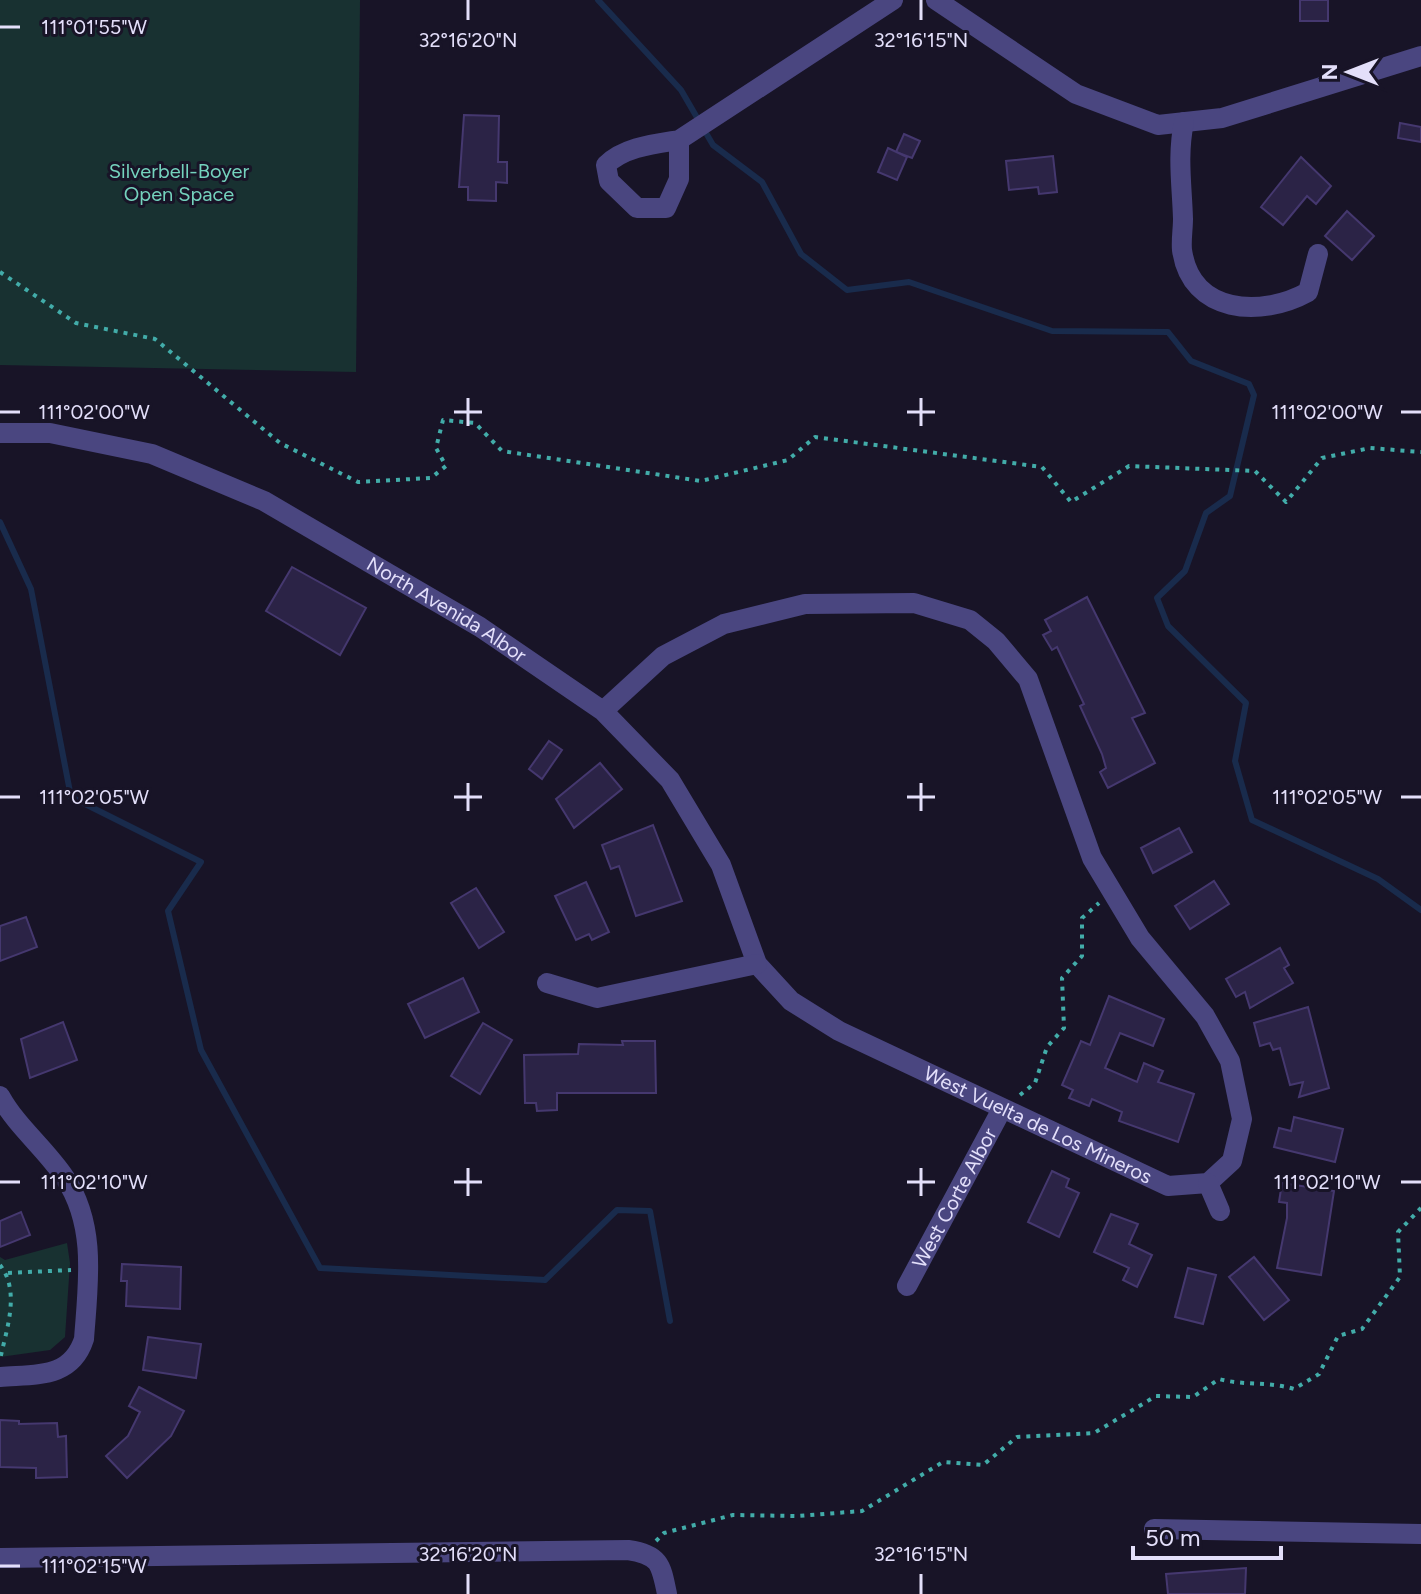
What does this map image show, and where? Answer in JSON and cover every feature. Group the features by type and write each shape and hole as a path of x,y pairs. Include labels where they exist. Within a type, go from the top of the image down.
{"street":[{"path":"679,140 893,0"},
{"path":"936,0 1076,94 1158,125 1222,118 1421,56"},
{"path":"1184,122 1177,153 1182,249 1188,272 1205,295 1228,306 1252,309 1291,301 1308,292 1318,254"},
{"name":"North Avenida Albor","path":"0,433 50,433 152,454 264,501 480,627 603,711 670,780 721,865 757,964"},
{"path":"603,711 663,656 724,624 805,604 914,603 970,620 996,641 1028,679 1092,858 1140,938 1205,1016 1230,1061 1242,1119 1232,1161 1208,1183 1220,1211"},
{"path":"547,983 597,998 757,964"},
{"name":"West Vuelta de Los Mineros","path":"757,964 791,1001 839,1031 1168,1186 1208,1183"},
{"path":"0,1096 10,1114 66,1179 90,1242 84,1339 79,1367 0,1377"},
{"name":"West Corte Albor","path":"907,1286 1002,1109"},
{"path":"1154,1529 1421,1534"},
{"path":"0,1558 644,1552 662,1567 667,1594"}],"path":[{"path":"0,272 76,323 155,339 280,443 358,482 431,478 446,466 436,448 443,420 475,423 502,451 701,481 788,460 815,437 1042,467 1071,502 1129,466 1255,471 1286,502 1322,458 1370,448 1421,452"},
{"path":"1002,1109 1035,1083 1047,1047 1064,1028 1062,978 1082,956 1082,918 1114,894"},
{"path":"644,1552 664,1533 733,1515 797,1516 862,1511 943,1462 983,1465 1017,1437 1094,1433 1156,1396 1193,1397 1219,1379 1248,1386 1268,1382 1294,1389 1319,1374 1338,1336 1362,1329 1400,1277 1398,1232 1421,1208"},
{"path":"0,1265 7,1273 12,1302 0,1362"},
{"path":"7,1273 89,1269"}],"green space":[{"name":"Silverbell-Boyer Open Space","path":"0,0 360,0 356,372 0,365"},
{"path":"67,1243 70,1263 65,1337 50,1350 0,1357 0,1257 5,1260"}],"building":[{"path":"1300,0 1328,0 1328,21 1300,21"},
{"path":"464,115 499,116 498,162 507,162 507,183 496,182 496,201 468,200 468,187 459,187"},
{"path":"1400,123 1421,127 1421,142 1398,138"},
{"path":"904,134 920,141 912,158 896,152"},
{"path":"888,148 907,157 897,180 878,172"},
{"path":"1053,156 1057,192 1039,194 1038,187 1009,190 1006,161"},
{"path":"1301,157 1331,186 1316,204 1307,196 1283,225 1261,207"},
{"path":"1347,211 1374,236 1352,260 1325,236"},
{"path":"292,567 366,608 340,655 266,611"},
{"path":"1087,597 1145,713 1132,718 1155,763 1108,788 1100,772 1106,768 1102,754 1080,706 1084,704 1057,647 1052,650 1043,635 1051,631 1045,620"},
{"path":"549,741 562,750 542,779 529,769"},
{"path":"600,763 622,789 574,828 556,799"},
{"path":"653,825 682,901 636,916 619,866 611,869 602,845"},
{"path":"1179,828 1192,852 1153,873 1141,848"},
{"path":"1214,881 1229,904 1190,929 1175,906"},
{"path":"586,882 609,932 592,940 589,934 576,940 555,896"},
{"path":"476,888 504,932 479,948 451,903"},
{"path":"26,917 37,947 0,961 0,926"},
{"path":"1280,948 1289,965 1284,968 1293,983 1250,1008 1245,992 1236,997 1226,979"},
{"path":"463,978 479,1012 425,1038 408,1004"},
{"path":"1109,996 1164,1019 1153,1046 1120,1033 1105,1068 1137,1082 1144,1063 1163,1071 1158,1082 1194,1094 1178,1142 1119,1121 1122,1112 1092,1099 1089,1106 1069,1098 1073,1090 1062,1085 1081,1041 1090,1045"},
{"path":"1308,1007 1329,1088 1299,1097 1303,1082 1290,1085 1280,1048 1273,1050 1270,1043 1260,1046 1254,1023"},
{"path":"63,1022 77,1060 30,1078 21,1039"},
{"path":"483,1023 512,1040 480,1094 451,1076"},
{"path":"622,1041 655,1041 656,1093 557,1093 557,1110 537,1111 536,1103 525,1103 524,1055 578,1054 579,1044 623,1045"},
{"path":"1294,1117 1343,1129 1335,1162 1274,1147 1279,1128 1291,1131"},
{"path":"1052,1171 1069,1179 1066,1187 1079,1193 1059,1237 1028,1222"},
{"path":"1282,1183 1334,1191 1321,1275 1277,1268 1287,1218 1287,1203 1279,1202"},
{"path":"21,1212 30,1235 0,1247 0,1221"},
{"path":"1111,1214 1138,1224 1129,1244 1152,1255 1137,1287 1123,1280 1129,1268 1094,1252"},
{"path":"1254,1257 1289,1300 1264,1320 1229,1277"},
{"path":"122,1264 181,1267 180,1309 126,1306 127,1281 121,1281"},
{"path":"1188,1268 1216,1275 1203,1324 1175,1317"},
{"path":"148,1337 201,1344 196,1378 143,1370"},
{"path":"139,1387 184,1411 171,1436 127,1478 106,1456 128,1436 140,1412 129,1406"},
{"path":"0,1420 19,1421 19,1424 57,1423 58,1437 66,1436 67,1477 36,1478 36,1468 0,1467"},
{"path":"1246,1568 1245,1594 1168,1594 1166,1574"}],"waterway":[{"path":"598,0 681,90 713,145 762,182 801,254 847,290 909,282 1052,331 1168,332 1191,361 1249,384 1254,395 1230,496 1206,513 1185,571 1157,598 1168,626 1246,703 1235,761 1252,820 1378,879 1421,910"},
{"path":"0,522 31,589 71,797 201,862 168,911 201,1050 320,1268 545,1280 617,1210 650,1211 670,1321"}]}
